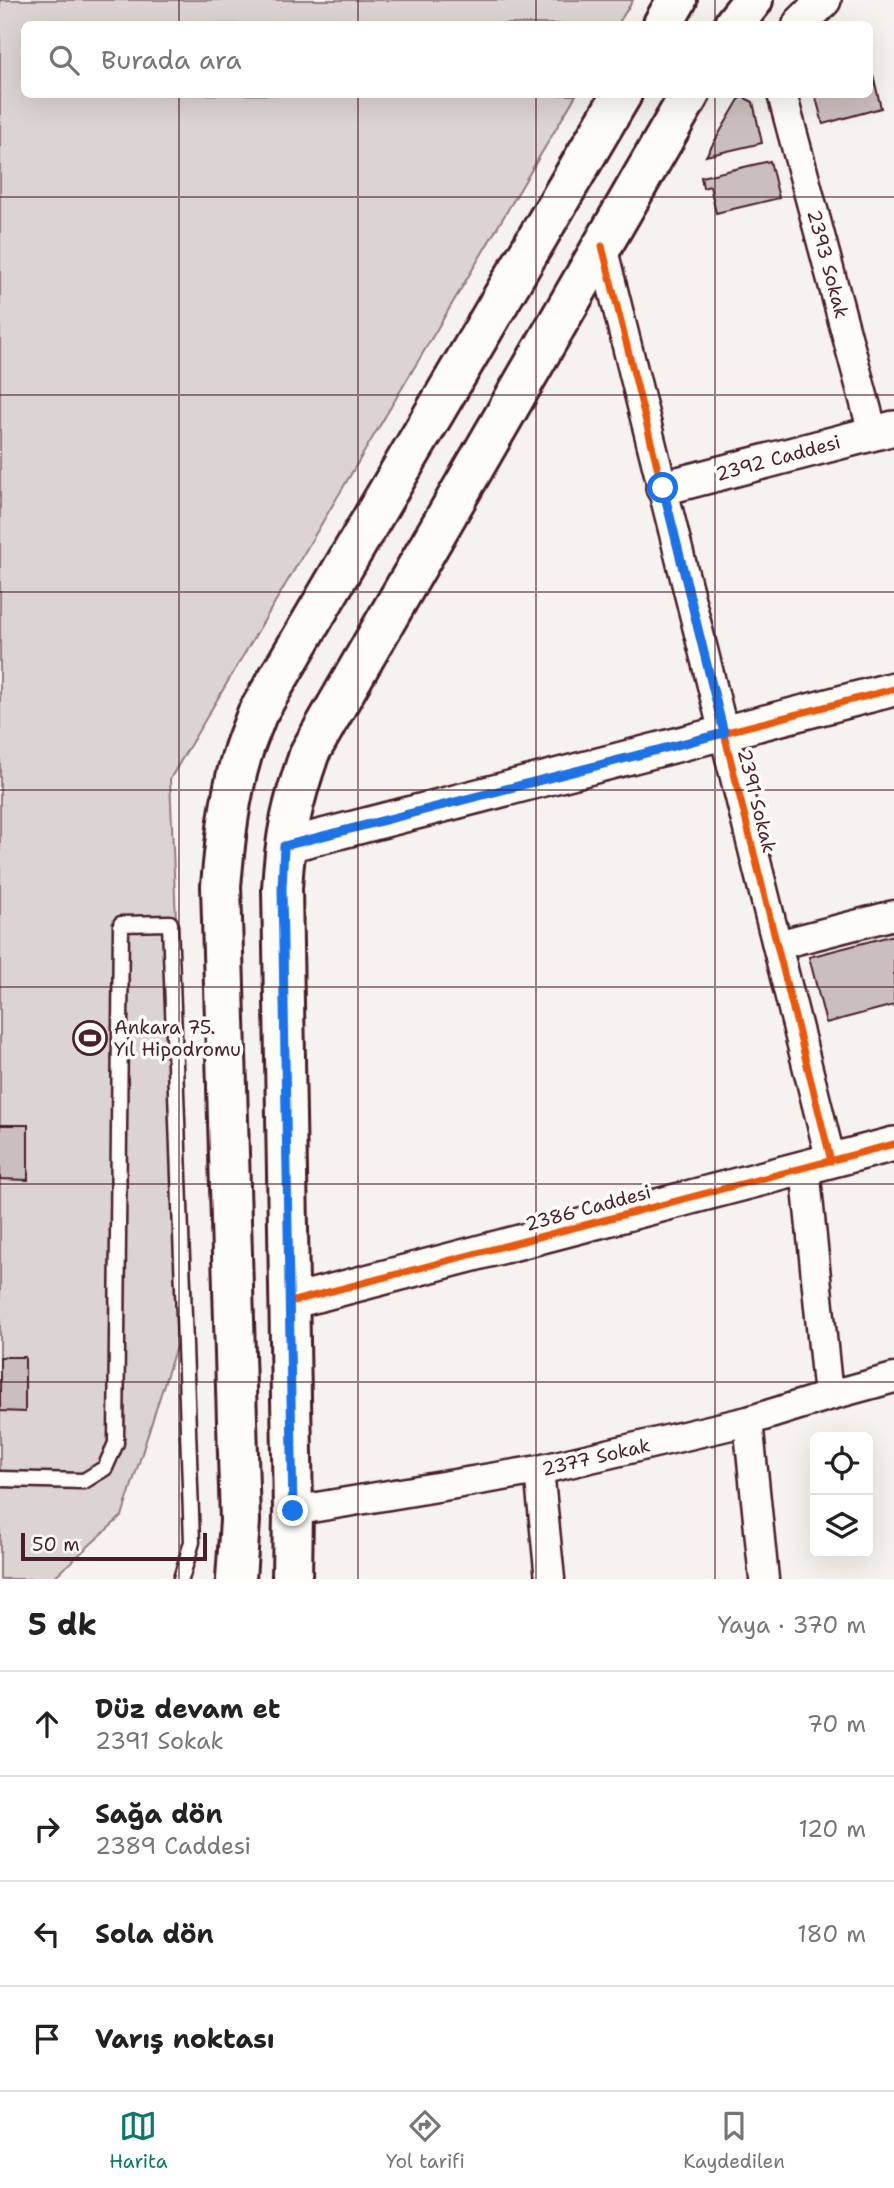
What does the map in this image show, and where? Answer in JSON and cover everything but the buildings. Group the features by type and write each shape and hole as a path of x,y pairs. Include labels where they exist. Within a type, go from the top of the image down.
{"main road":[{"path":"665,21 677,0"},
{"path":"236,1579 240,1521 221,886 232,794 242,754 257,714 620,98"},
{"path":"292,1579 282,889 284,846 296,791 310,752 688,98"}],"street":[{"path":"803,21 824,0"},
{"name":"2393 Sokak","path":"783,98 884,430"},
{"name":"2391 Sokak","path":"602,246 777,944 818,1164 828,1395"},
{"name":"2392 Caddesi","path":"663,488 884,430"},
{"path":"284,846 894,689"},
{"path":"777,944 894,915"},
{"name":"2386 Caddesi","path":"289,1302 894,1144"},
{"name":"2377 Sokak","path":"293,1511 539,1470 748,1421 828,1395 894,1378"},
{"path":"748,1421 764,1579"},
{"path":"539,1470 550,1579"}],"lane":[{"path":"0,1479 84,1480 105,1468 116,1443 121,924 170,923 192,1542 181,1579"}],"shaded area":[{"name":"Ankara 75. Yıl Hipodromu","path":"0,0 633,0 620,21 21,21 21,98 574,98 170,779 192,1296 122,1516 52,1579 0,1579"}],"cycle path":[{"path":"602,246 831,1161"},
{"path":"284,846 894,689"},
{"path":"290,1302 894,1144"}],"place":[{"name":"Ankara 75. Yıl Hipodromu","path":"90,1038"}],"route":[{"path":"293,1511 282,889 284,846 724,733 663,488"}]}
